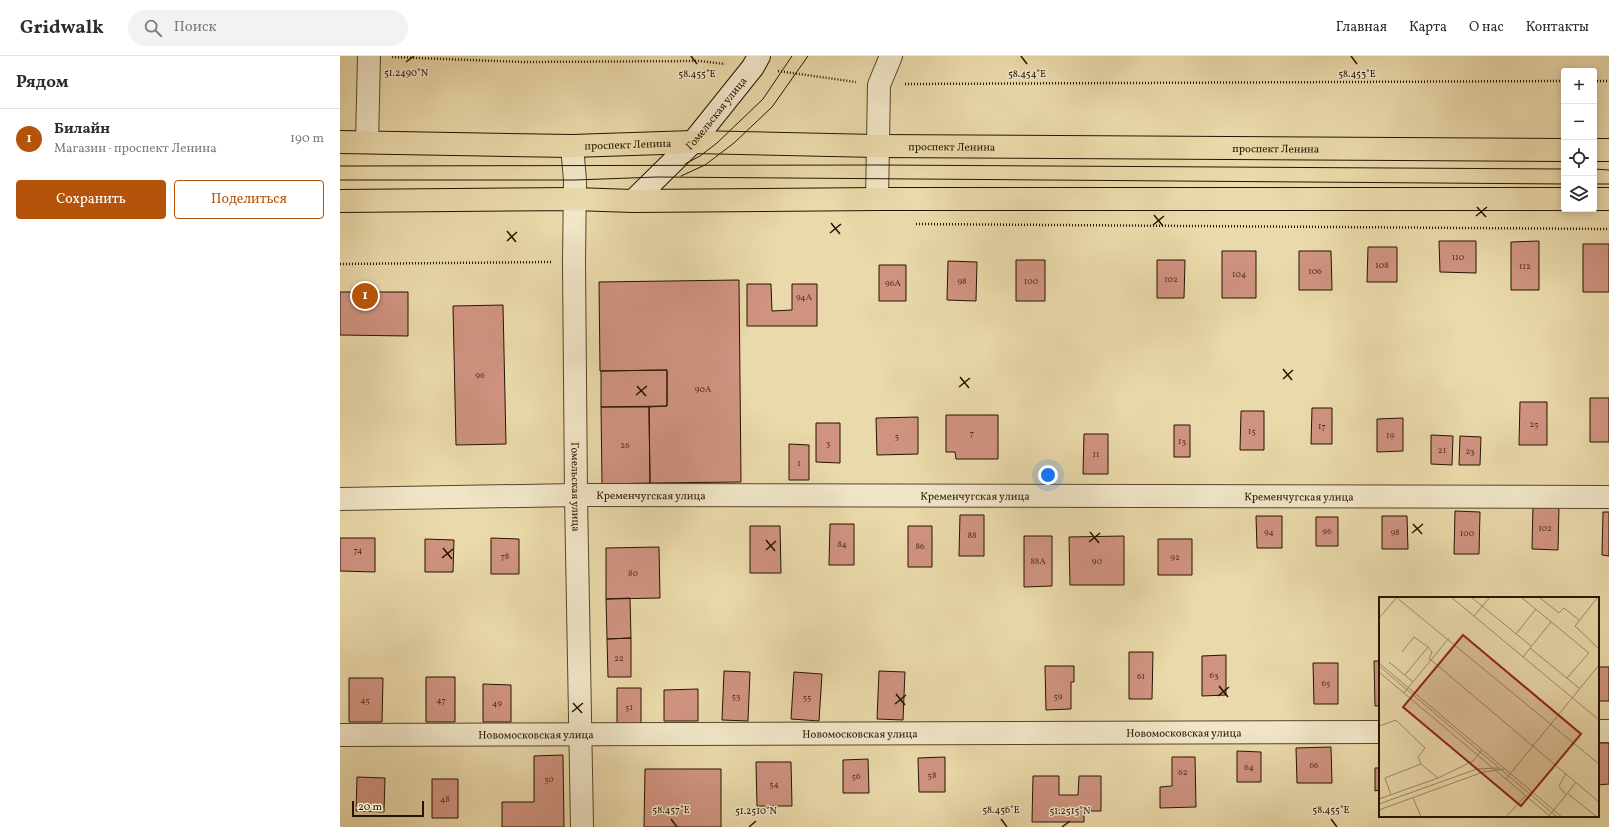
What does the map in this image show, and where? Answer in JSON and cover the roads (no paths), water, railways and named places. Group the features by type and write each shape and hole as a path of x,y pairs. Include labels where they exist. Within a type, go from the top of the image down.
{"main road":[{"name":"проспект Ленина","path":"340,142 572,146 693,142 877,146 1561,150"},
{"path":"1597,150 1609,150"},
{"path":"340,201 574,199 633,201 877,199 1561,199"},
{"path":"1597,199 1609,199"}],"street":[{"path":"367,142 369,56"},
{"path":"877,199 879,85 891,56"},
{"name":"Гомельская улица","path":"633,201 693,142 756,61"},
{"name":"Гомельская улица","path":"572,146 575,180 574,262 576,495 582,827"},
{"name":"Кременчугская улица","path":"340,499 576,495 1609,497"},
{"name":"Новомосковская улица","path":"340,735 1379,732"}],"tram line":[{"path":"685,164 700,156 717,143 763,99 792,56"},
{"path":"681,176 705,165 734,143 772,107 808,56"},
{"path":"340,166 877,165 1561,169"},
{"path":"1597,169 1609,170"},
{"path":"340,180 575,180 657,177 1561,184"},
{"path":"1597,184 1609,184"}],"place":[{"name":"Билайн","path":"365,296"}]}
